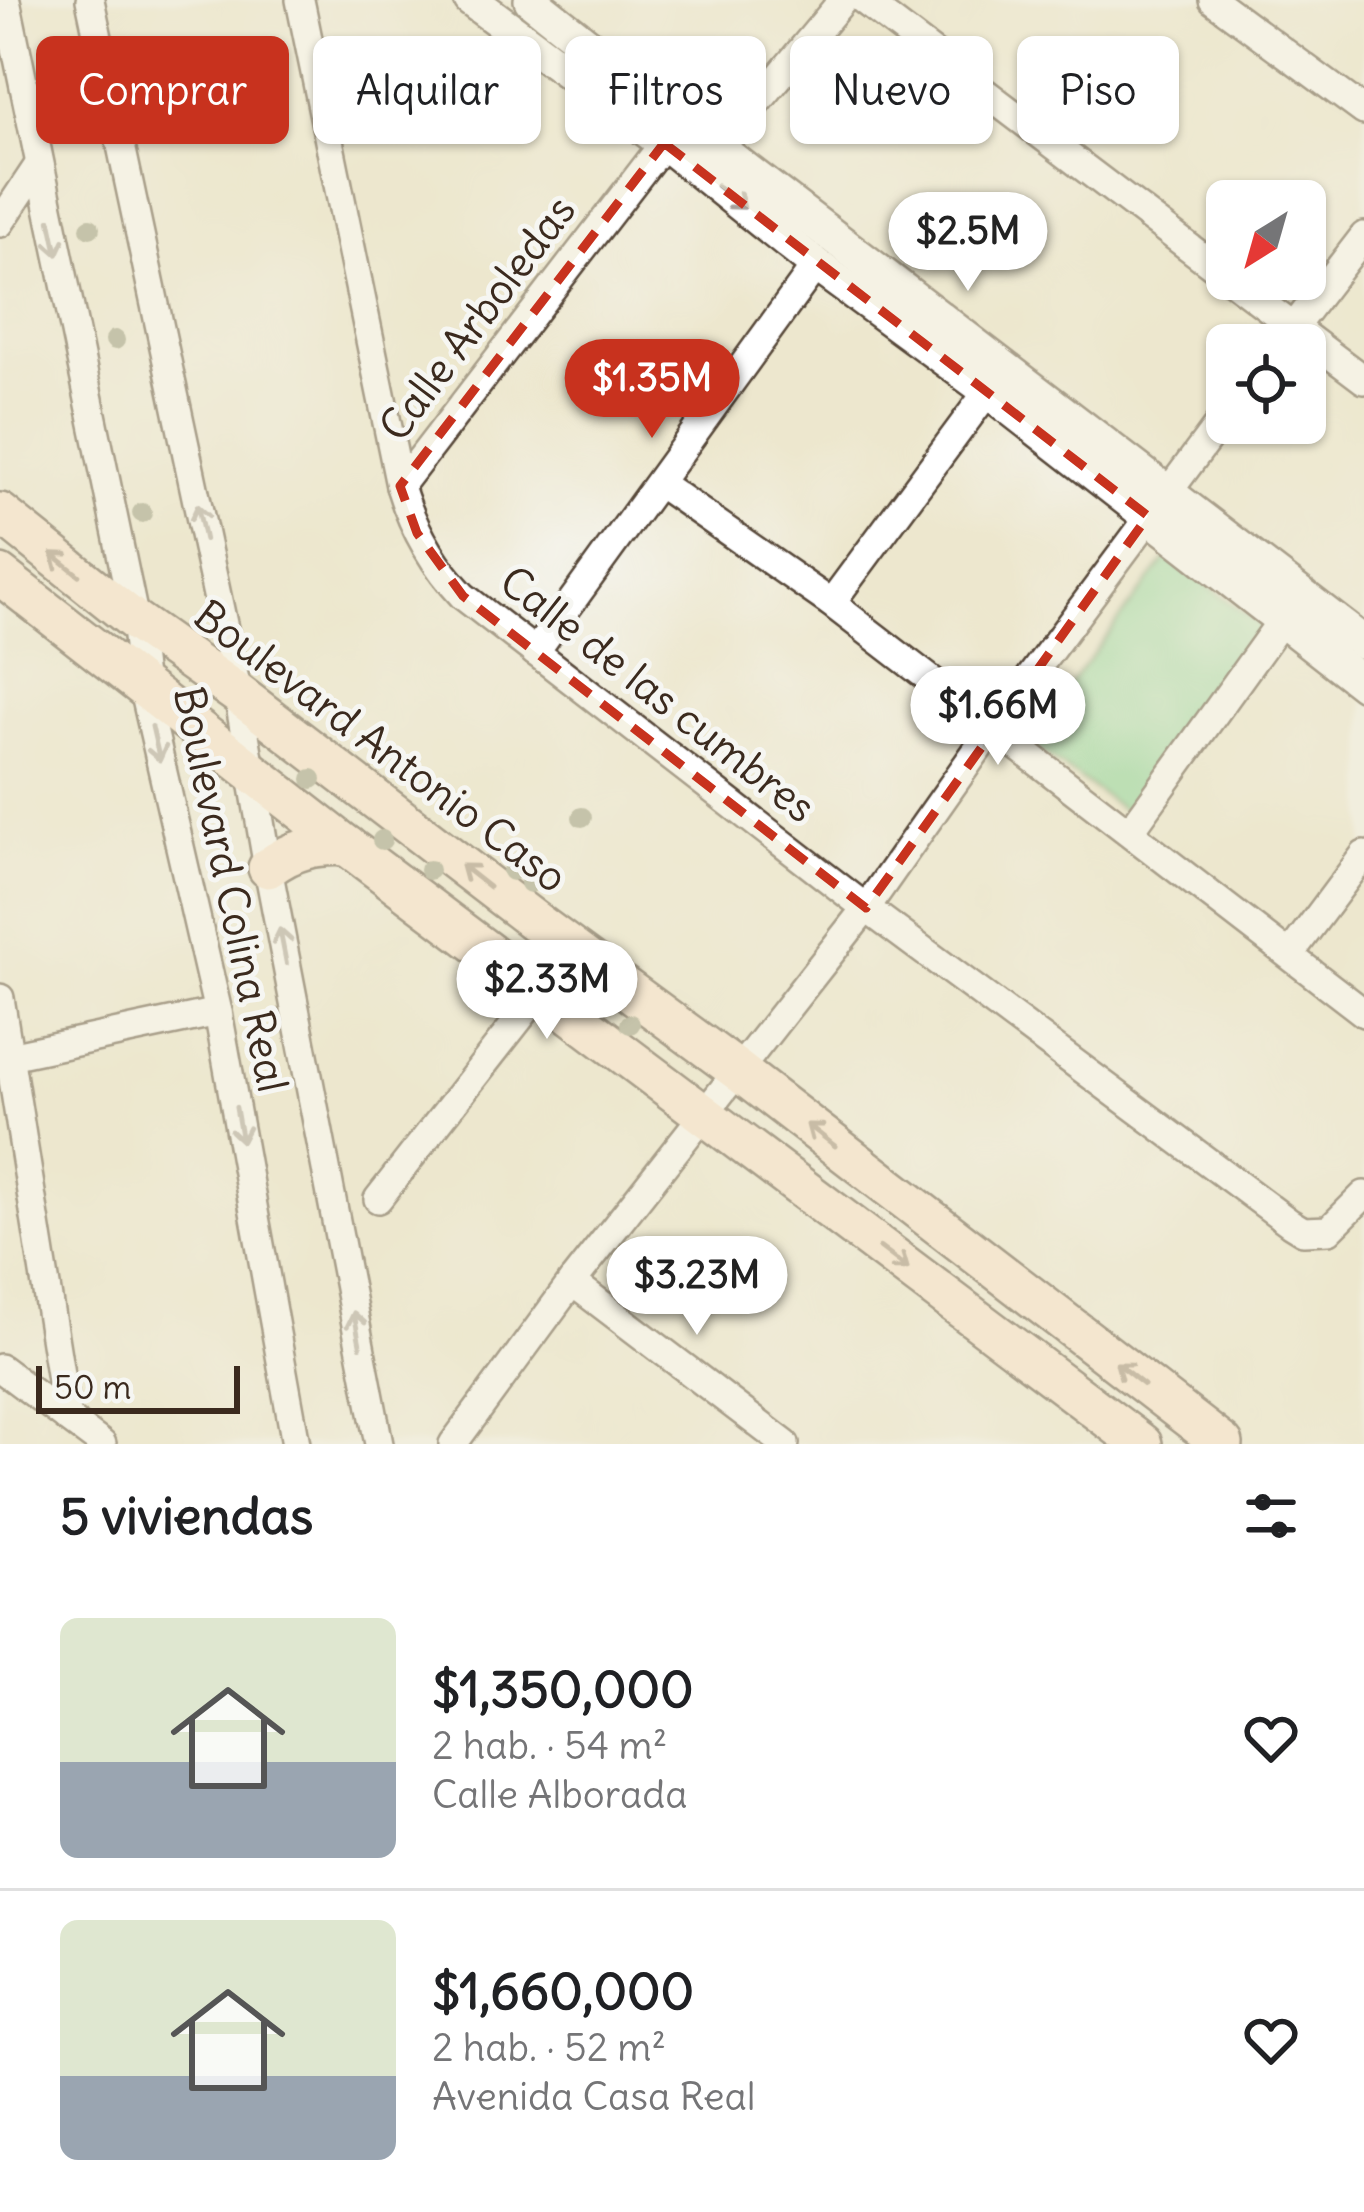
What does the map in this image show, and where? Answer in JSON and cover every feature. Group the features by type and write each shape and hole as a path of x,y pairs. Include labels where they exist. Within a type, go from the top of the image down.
{"main road":[{"name":"Boulevard Antonio Caso","path":"0,513 135,621 737,1070 1170,1429 1223,1444"},
{"path":"0,575 347,846 1142,1444"},
{"path":"268,868 311,846 347,846"}],"street":[{"name":"Boulevard Colina Real","path":"6,0 135,621 143,686 218,1012 296,1444"},
{"name":"Boulevard Colina Real","path":"90,0 238,694 380,1444"},
{"name":"Calle de las cumbres","path":"301,0 400,486 417,532 438,569 463,596 866,908 1303,1232 1329,1230 1364,1195"},
{"path":"470,0 519,36"},
{"path":"531,0 568,10 719,148 1158,502 1282,620 1364,684"},
{"path":"719,148 844,0"},
{"path":"862,0 1206,261"},
{"path":"1214,0 1364,111"},
{"path":"541,46 568,10"},
{"name":"Calle Arboledas","path":"400,486 663,144"},
{"path":"665,144 816,266 988,391 1364,643"},
{"path":"0,223 38,166"},
{"path":"1296,324 1364,236"},
{"path":"535,652 816,266"},
{"path":"1251,300 1275,324"},
{"path":"1326,358 1364,380"},
{"path":"831,603 988,391"},
{"path":"453,1444 572,1282 866,908 1206,439"},
{"path":"660,484 831,603 1364,1012"},
{"path":"1131,830 1282,620"},
{"path":"1290,954 1364,855"},
{"path":"378,1199 542,991"},
{"path":"0,998 68,1418"},
{"path":"6,1057 218,1012"},
{"path":"572,1282 784,1444"},
{"path":"0,1368 102,1444"}],"highlighted area":[{"path":"664,143 1148,516 866,908 463,596 417,533 400,486"}],"green space":[{"path":"1169,555 1264,628 1126,812 1026,741"}]}
